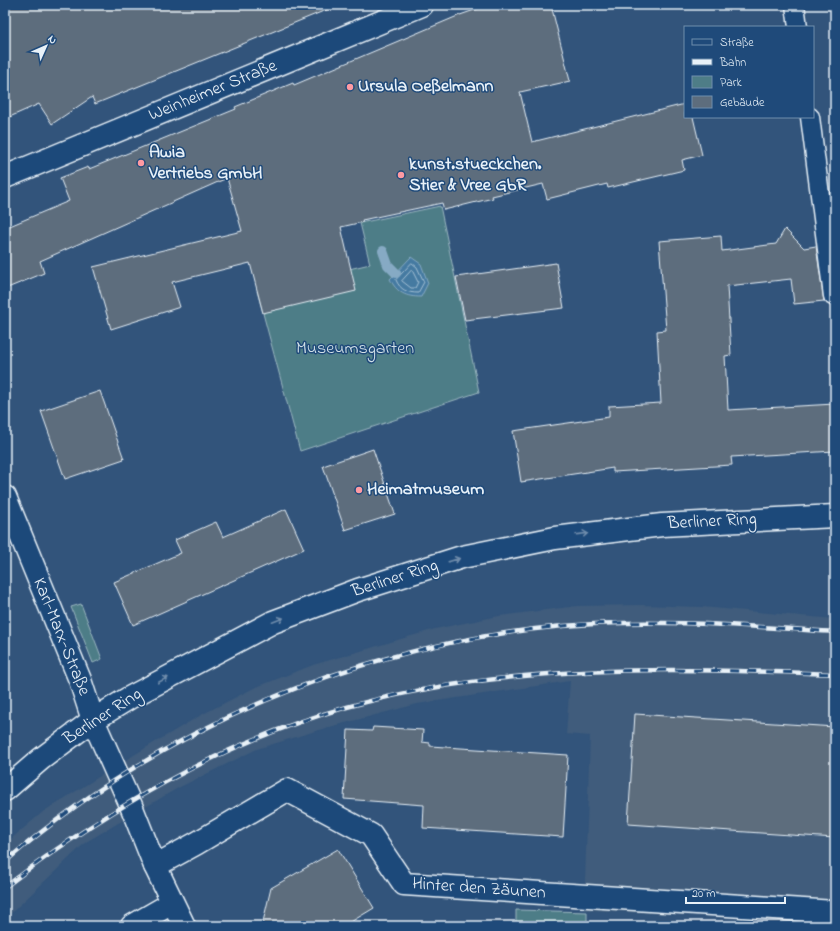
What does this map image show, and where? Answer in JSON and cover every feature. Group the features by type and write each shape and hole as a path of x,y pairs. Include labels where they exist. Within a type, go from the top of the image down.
{"street":[{"name":"Weinheimer Straße","path":"5,177 422,5"},
{"name":"Karl-Marx-Straße","path":"5,497 80,680 93,720 130,803 155,866 184,926"},
{"name":"Berliner Ring","path":"5,790 93,720 141,692 272,622 358,590 462,558 555,538 662,525 835,516"},
{"name":"Hinter den Zäunen","path":"155,866 287,790 371,835 404,884 780,918 835,912"},
{"path":"132,926 172,903"}],"lane":[{"path":"795,5 798,26"},
{"path":"810,118 833,296"}],"shaded area":[{"path":"641,605 702,607 835,619 835,922 584,910 590,736 566,734 570,681 417,704 322,729 257,749 178,788 86,842 5,919 5,844 44,811 201,715 254,688 313,665 435,629 499,616 577,606"}],"green space":[{"name":"Museumsgarten","path":"440,206 479,392 300,451 257,291 370,264 360,223"},
{"path":"81,604 102,659 93,663 71,607"},
{"path":"516,910 587,912 587,926 516,926"}],"water":[{"path":"411,257 421,264 428,283 421,297 402,293 396,288 390,279"}],"building":[{"path":"5,5 336,6 95,104 92,97 52,124 39,104 5,119"},
{"path":"489,5 551,5 570,81 520,92 532,142 684,104 684,118 693,118 702,155 682,160 684,170 608,188 607,184 547,199 543,184 492,196 493,198 444,210 442,203 362,220 363,222 341,227 356,291 263,313 250,263 172,282 180,307 111,329 93,267 242,231 227,178 40,261 44,273 5,289 5,228 69,201 60,178 88,167 89,169 236,109 235,107 293,83 294,85 460,15"},
{"path":"785,229 804,248 816,246 824,301 794,304 791,279 727,286 731,355 725,356 728,410 835,404 835,451 731,457 732,465 613,472 613,468 521,482 513,431 609,417 609,406 661,403 657,331 666,330 659,241 721,236 722,251 776,244"},
{"path":"556,263 564,308 465,320 456,277"},
{"path":"100,391 124,459 65,479 41,411"},
{"name":"Heimatmuseum","path":"373,449 395,514 345,530 323,466"},
{"path":"286,509 304,549 133,625 114,582 181,553 175,540 216,522 223,537"},
{"path":"635,714 835,727 835,838 628,824"},
{"path":"373,727 423,730 422,742 430,743 430,746 568,755 563,837 423,828 424,805 344,799 348,730 372,731"},
{"path":"338,849 374,908 344,926 262,926 271,888"}],"waterway":[{"path":"383,251 388,265 396,273"}],"railway":[{"path":"5,862 65,814 129,771 196,733 266,700 337,673 411,652 487,636 563,626 597,624 699,624 835,632"},
{"path":"5,887 84,831 125,805 168,781 211,759 256,739 347,707 407,693 467,682 528,676 651,670 713,670 835,674"}],"place":[{"name":"Ursula Oeßelmann","path":"350,87"},
{"name":"Awia Vertriebs GmbH","path":"141,163"},
{"name":"kunst.stueckchen. Stier & Vree GbR","path":"401,175"},
{"name":"Heimatmuseum","path":"359,490"}]}
